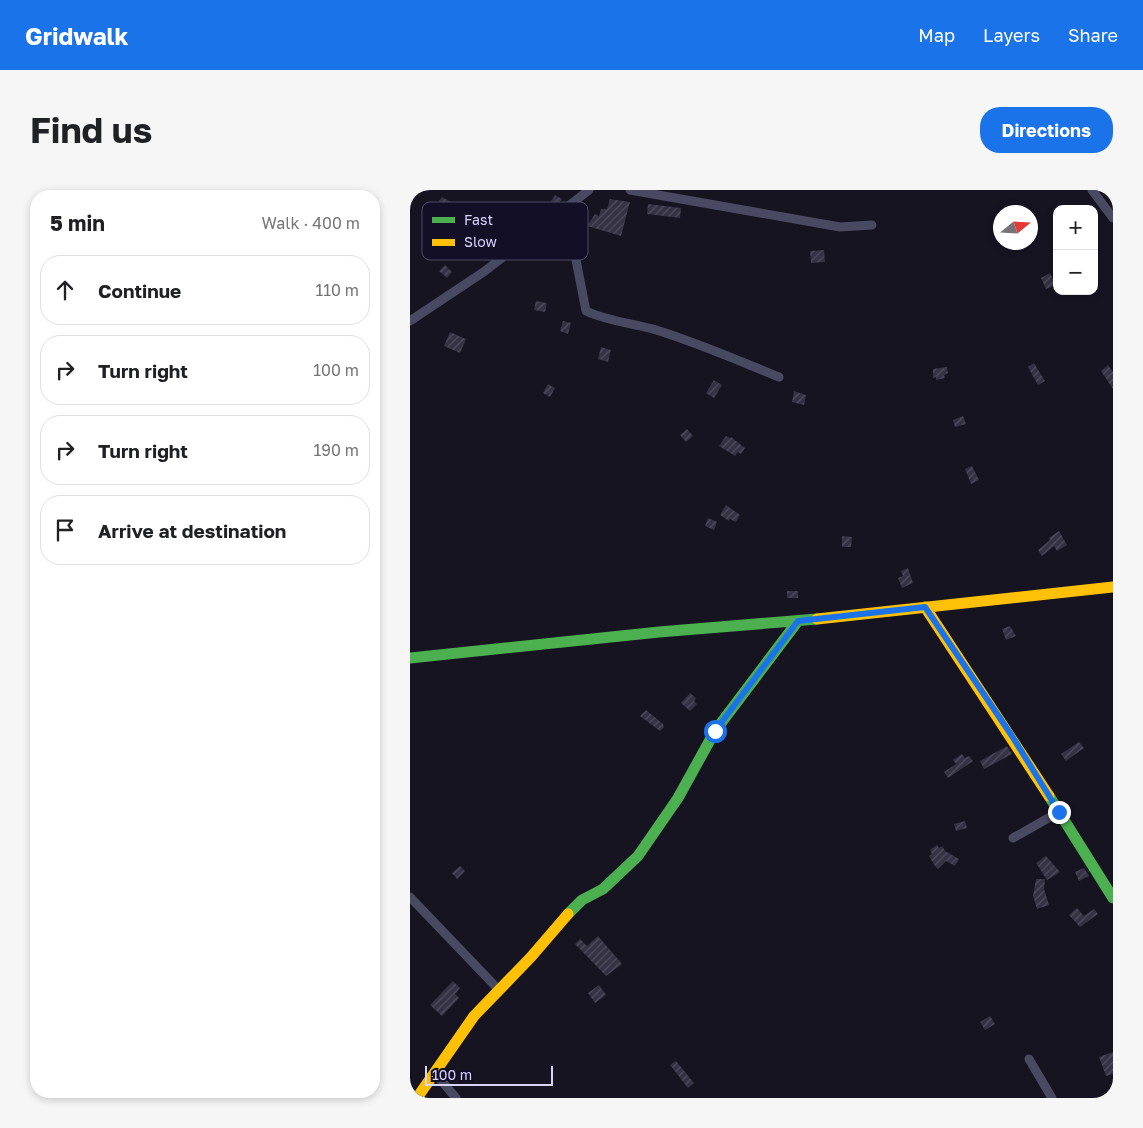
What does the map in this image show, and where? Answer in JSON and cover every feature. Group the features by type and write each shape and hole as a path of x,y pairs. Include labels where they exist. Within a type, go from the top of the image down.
{"street":[{"path":"574,202 589,190"},
{"path":"630,190 840,227 872,225"},
{"path":"1092,190 1113,218"},
{"path":"410,321 499,260"},
{"path":"576,260 586,312 598,317 651,329 691,341 779,377"},
{"path":"410,658 659,632 798,621 1113,587"},
{"path":"925,607 1012,736 1113,898"},
{"path":"417,1098 468,1025 578,903 603,889 638,856 678,798 715,731 798,621"},
{"path":"1013,838 1059,812"},
{"path":"410,897 500,990"},
{"path":"1029,1059 1052,1098"},
{"path":"435,1073 456,1098"}],"building":[{"path":"555,195 562,199 560,202 551,202"},
{"path":"442,197 451,202 438,202"},
{"path":"610,199 630,202 621,236 588,226 595,214 599,216 601,209 607,209"},
{"path":"648,204 681,208 680,218 647,214"},
{"path":"824,250 825,262 811,263 810,251"},
{"path":"445,265 452,272 447,278 439,271"},
{"path":"1050,273 1053,279 1053,286 1046,289 1041,278"},
{"path":"536,301 547,303 545,312 534,310"},
{"path":"563,321 571,323 568,334 560,331"},
{"path":"450,332 466,339 460,353 444,346"},
{"path":"601,347 611,350 608,362 598,359"},
{"path":"1034,363 1045,381 1038,385 1028,367"},
{"path":"1108,365 1113,372 1113,389 1101,371"},
{"path":"947,367 948,373 944,375 945,378 936,380 936,377 933,378 933,369"},
{"path":"714,380 722,385 714,398 706,393"},
{"path":"548,384 555,388 550,397 543,393"},
{"path":"794,391 806,395 804,405 792,402"},
{"path":"963,416 966,424 955,427 953,420"},
{"path":"687,429 693,436 686,442 680,435"},
{"path":"726,436 731,437 745,448 741,454 738,452 735,456 719,446"},
{"path":"972,466 979,480 971,484 965,469"},
{"path":"726,505 740,515 736,522 730,519 729,521 720,515"},
{"path":"708,518 717,522 714,530 705,526"},
{"path":"1059,531 1067,545 1057,551 1054,546 1042,556 1038,550 1050,540 1049,538"},
{"path":"842,536 852,537 851,547 842,547"},
{"path":"908,568 913,583 902,588 898,578 903,576 901,571"},
{"path":"787,591 798,591 798,598 787,598"},
{"path":"1010,626 1016,636 1006,640 1002,629"},
{"path":"690,693 696,698 694,701 697,704 690,711 681,703"},
{"path":"646,710 663,724 664,727 660,731 640,716"},
{"path":"1079,742 1084,748 1066,761 1061,754"},
{"path":"1007,746 1012,754 984,769 980,761"},
{"path":"962,754 965,758 969,756 973,761 948,778 944,772 956,764 953,760"},
{"path":"965,821 967,828 956,831 954,824"},
{"path":"937,845 939,848 942,846 945,851 959,859 955,866 946,861 938,869 935,866 929,856 932,854 930,850"},
{"path":"1046,856 1060,872 1047,880 1036,863"},
{"path":"460,866 465,871 457,879 452,873"},
{"path":"1084,868 1089,876 1079,881 1075,872"},
{"path":"1036,879 1045,879 1044,889 1049,905 1037,909 1033,896"},
{"path":"1077,908 1084,916 1094,909 1098,914 1080,927 1069,915"},
{"path":"598,936 622,964 606,976 575,944 580,939 587,946"},
{"path":"453,981 460,988 455,994 459,998 442,1016 430,1005"},
{"path":"599,985 606,995 595,1003 588,993"},
{"path":"990,1016 995,1024 985,1030 980,1022"},
{"path":"1113,1052 1113,1074 1106,1076 1099,1057"},
{"path":"676,1061 694,1083 688,1088 670,1065"}],"traffic: fast":[{"path":"410,658 659,632 817,619"},
{"path":"568,914 582,900 603,889 638,856 678,798 715,731 798,621"},
{"path":"1049,796 1113,898"}],"traffic: slow":[{"path":"817,619 1113,587"},
{"path":"925,607 1049,796"},
{"path":"417,1098 474,1016 531,957 568,914"}],"route":[{"path":"715,731 798,621 925,607 1012,736 1059,812"}]}
